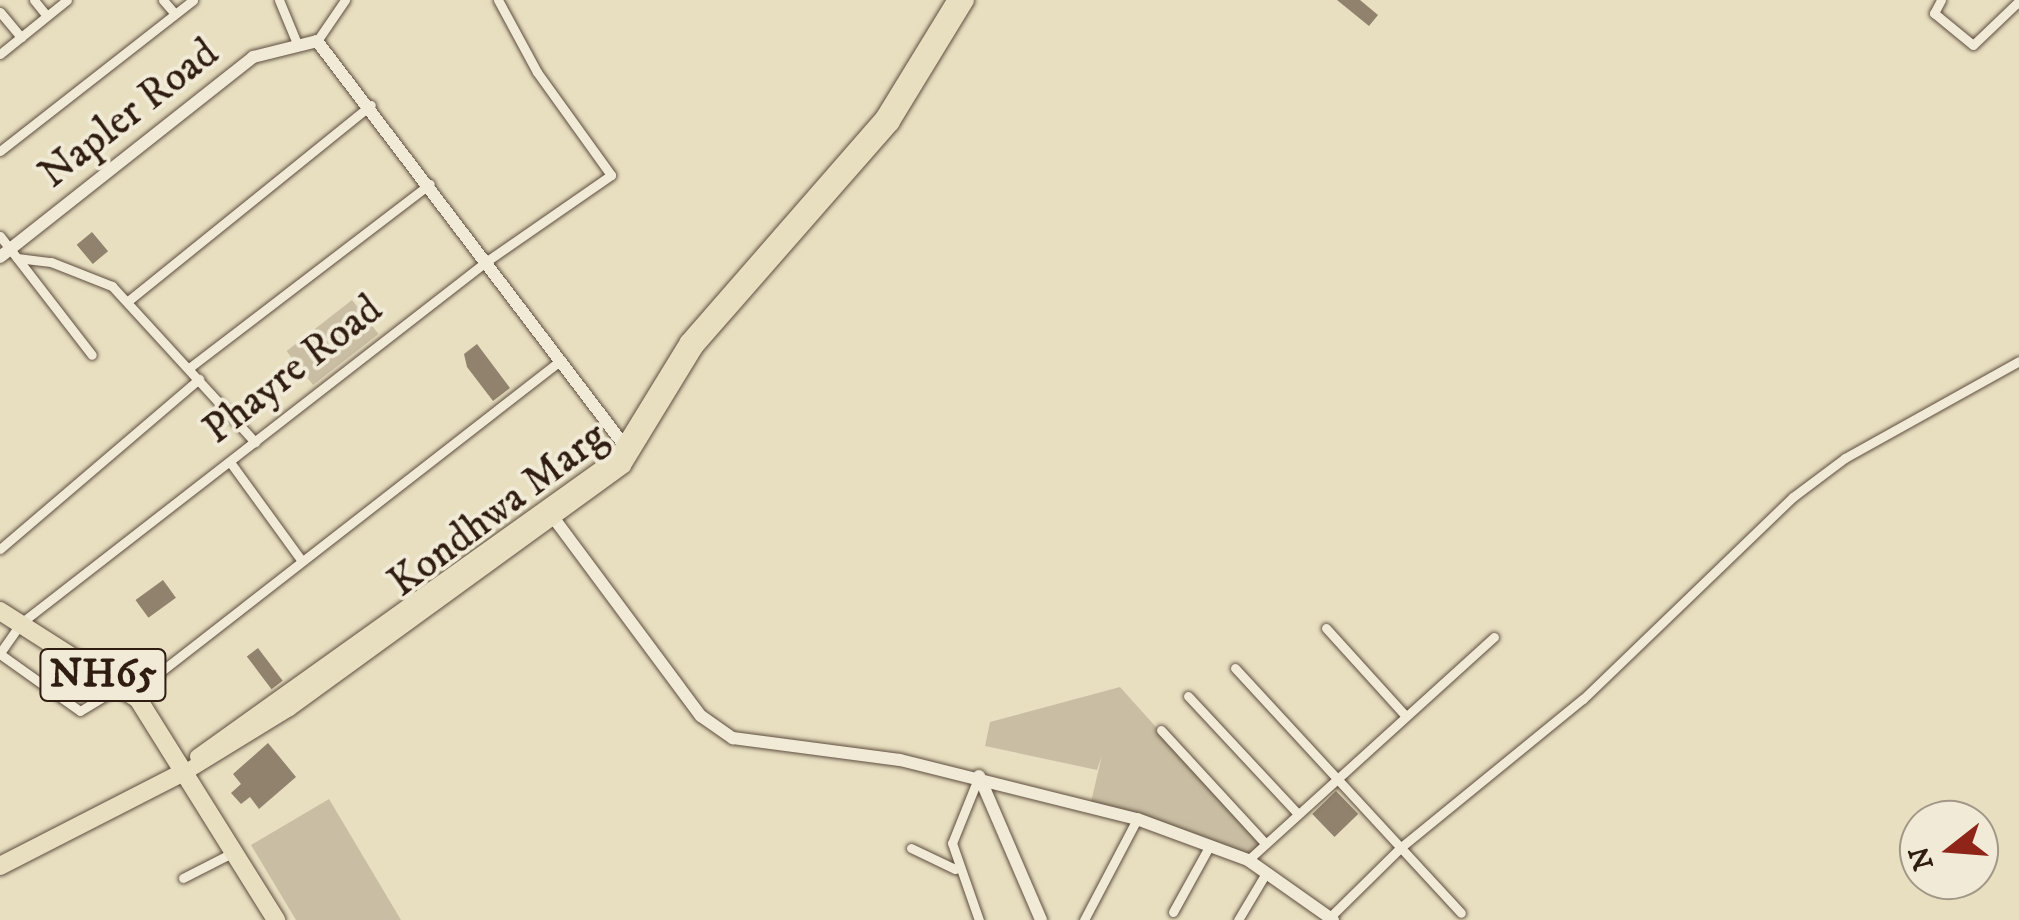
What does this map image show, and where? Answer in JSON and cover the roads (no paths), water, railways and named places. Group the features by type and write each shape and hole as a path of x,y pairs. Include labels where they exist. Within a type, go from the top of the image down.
{"highway":[{"name":"NH65","path":"0,611 126,690 207,800 276,920"},
{"name":"NH65","path":"0,866 182,769"},
{"path":"154,783 186,781 207,800"}],"main road":[{"name":"Kondhwa Marg","path":"629,451 687,340 882,116 954,0"},
{"name":"Kondhwa Marg","path":"182,769 271,714 550,514 629,451 695,348 891,123 966,0"}],"street":[{"path":"34,0 46,15"},
{"path":"0,54 67,0"},
{"path":"162,0 175,14"},
{"path":"0,151 193,0"},
{"path":"279,0 296,41"},
{"path":"345,0 316,41 370,105 629,451"},
{"name":"Phayre Road","path":"0,653 20,624 486,260 611,175 537,72 498,0"},
{"path":"1941,0 1934,13 1973,46 2019,1"},
{"path":"0,12 21,37"},
{"name":"Napler Road","path":"9,255 253,57 296,41 316,41"},
{"path":"128,301 370,105"},
{"path":"189,368 430,184"},
{"path":"0,236 9,255 92,355"},
{"path":"9,255 81,272 128,301 254,442"},
{"path":"0,653 80,710 126,690 302,561 561,360"},
{"path":"550,514 716,729 754,744 978,776 1137,819 1248,860 1330,919 1400,848 1583,699 1794,498 1845,458 2019,361"},
{"path":"0,549 200,380"},
{"path":"230,462 302,561"},
{"path":"1326,628 1404,714"},
{"path":"1248,860 1333,775 1494,637"},
{"path":"1235,668 1461,913"},
{"path":"1188,696 1296,812"},
{"path":"1161,730 1265,843"},
{"path":"978,776 952,844 955,869 978,920"},
{"path":"978,776 1041,920"},
{"path":"1084,920 1137,819"},
{"path":"1173,912 1210,844"},
{"path":"911,848 955,869"},
{"path":"183,878 234,852"},
{"path":"1238,920 1266,872"}]}
